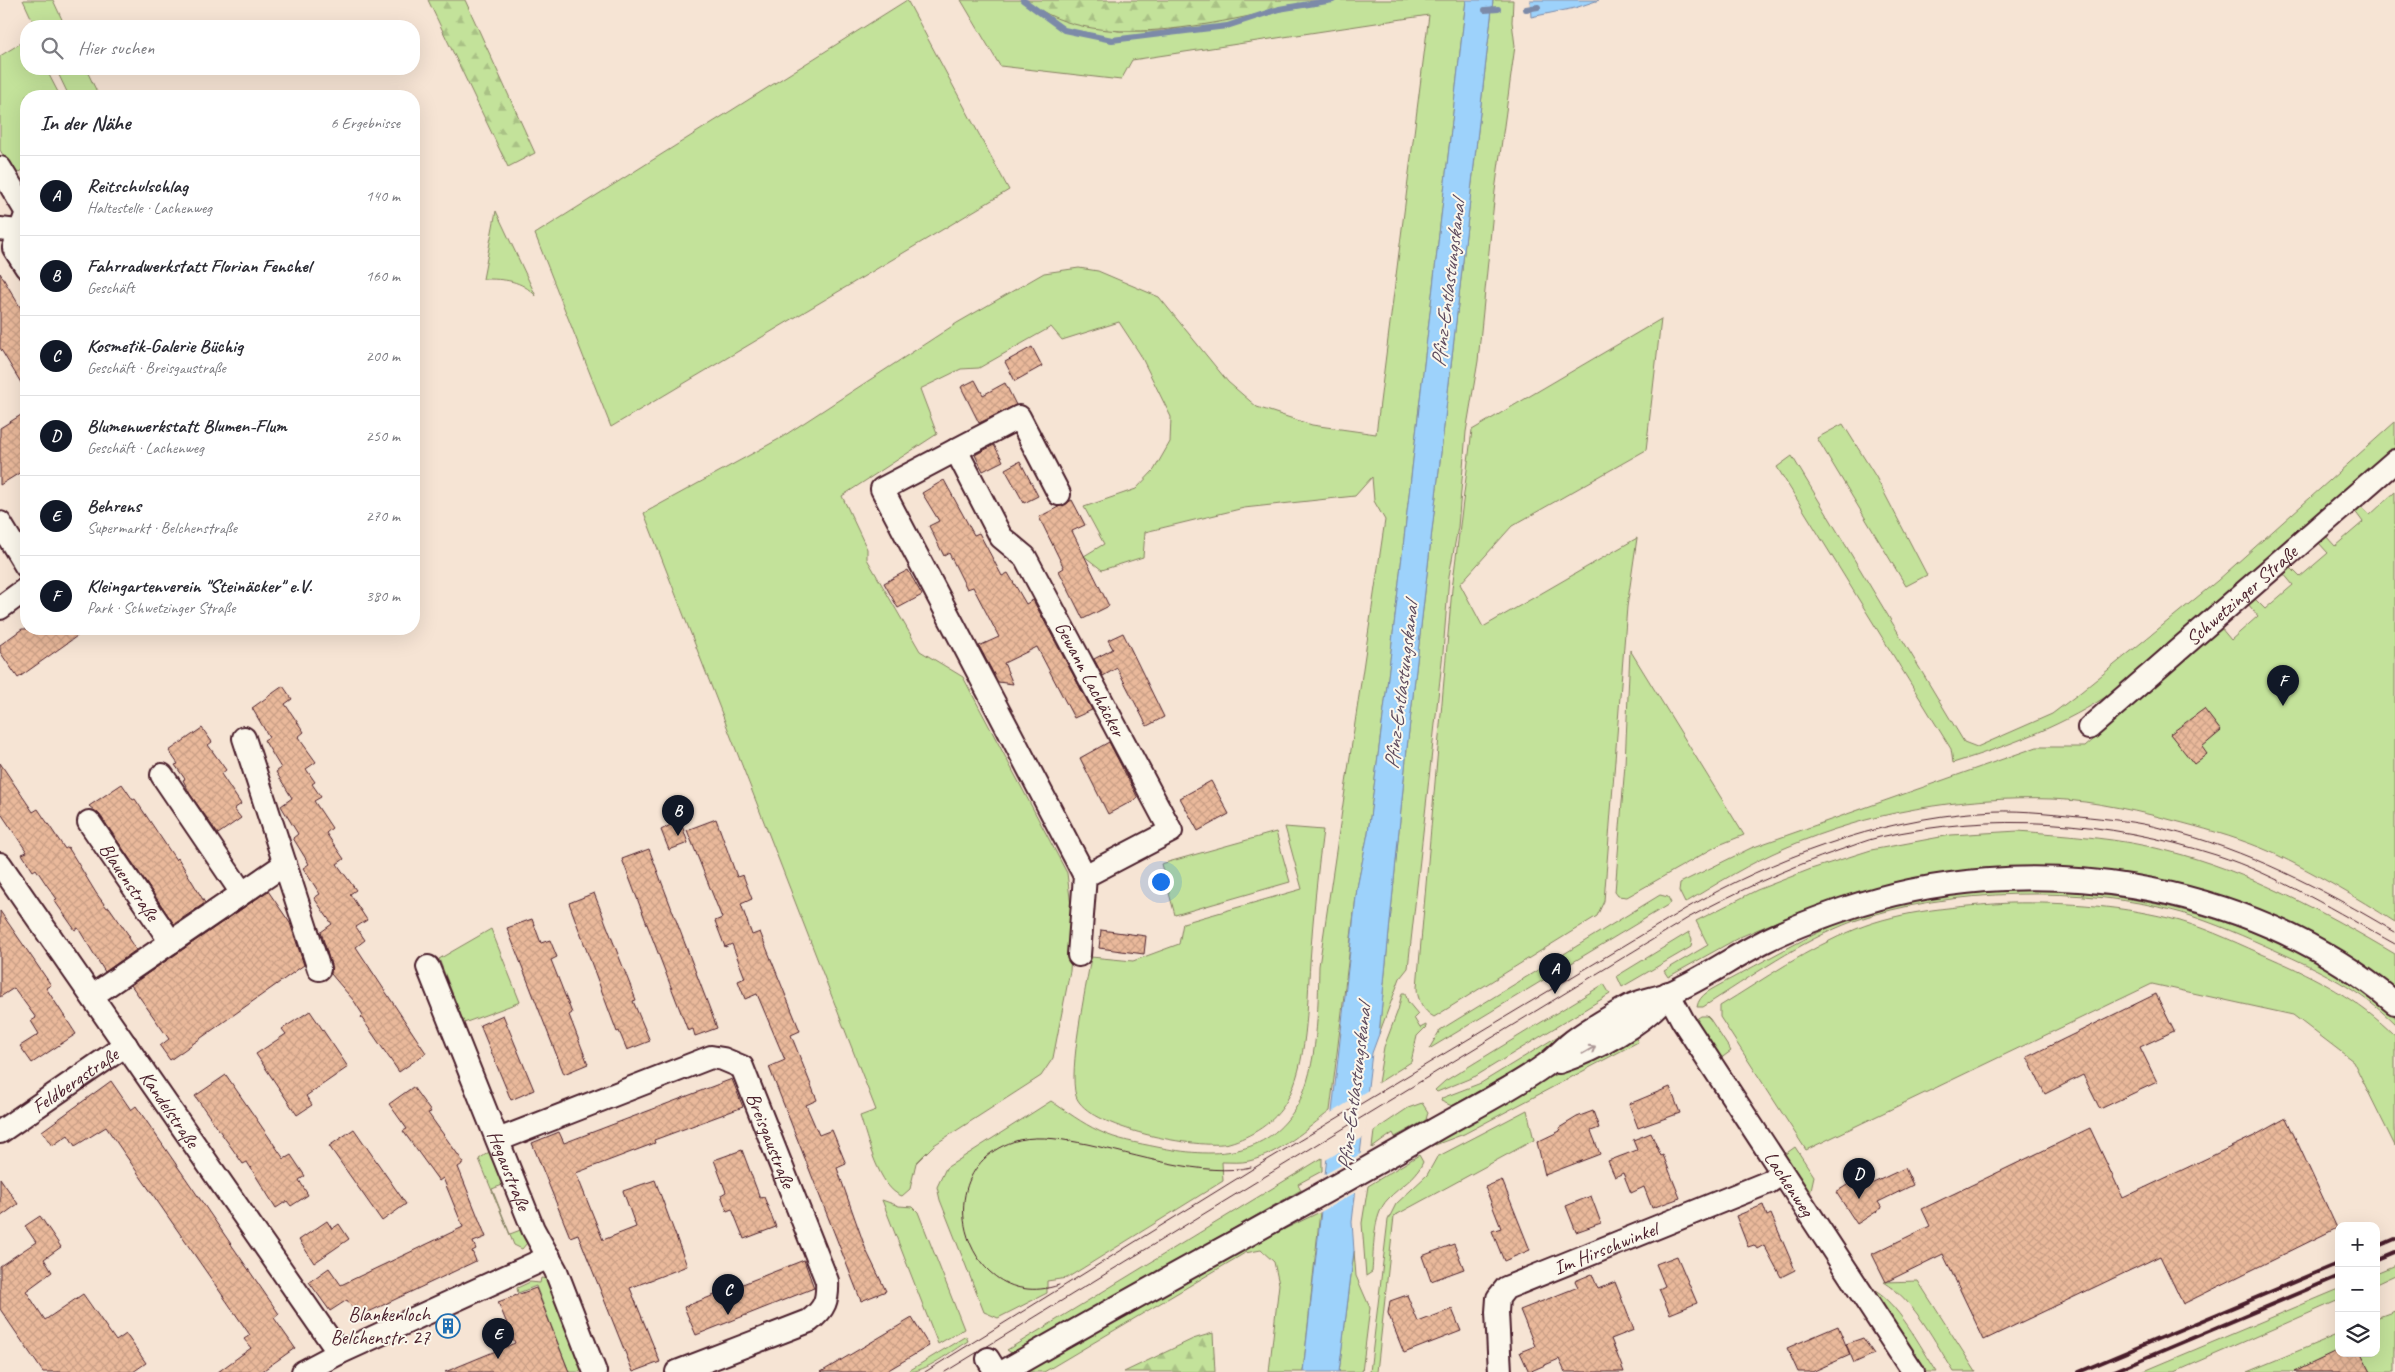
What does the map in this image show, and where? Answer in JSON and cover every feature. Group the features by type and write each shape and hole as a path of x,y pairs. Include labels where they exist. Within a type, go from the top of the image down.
{"street":[{"path":"0,168 20,224 14,248 20,258"},
{"path":"1059,494 1019,417 882,489 1085,876 1079,956"},
{"name":"Gewann Lachäcker","path":"956,450 1001,538 1025,557 1170,831 1085,876"},
{"name":"Schwetzinger Straße","path":"2089,728 2395,461"},
{"path":"0,523 20,556"},
{"path":"0,608 20,593"},
{"path":"244,738 320,969"},
{"path":"162,775 242,893"},
{"name":"Blauenstraße","path":"89,822 171,942"},
{"name":"Kandelstraße","path":"0,864 339,1353"},
{"name":"Blauenstraße","path":"92,996 285,864"},
{"path":"996,1367 1316,1198 1543,1067 1580,1055 1656,1009 1668,993 1768,939 1809,922 1876,899 1935,887 2041,878 2091,881 2162,892 2209,904 2275,929 2332,957 2395,1003"},
{"name":"Hegaustraße","path":"428,967 532,1229 548,1257 594,1372"},
{"name":"Lachenweg","path":"1668,993 1682,1021 1913,1372"},
{"name":"Feldbergstraße","path":"0,1132 126,1045"},
{"name":"Breisgaustraße","path":"498,1140 711,1057 723,1059 742,1067 827,1281 828,1299 821,1312 809,1320 677,1372"},
{"name":"Im Hirschwinkel","path":"1500,1372 1498,1298 1506,1288 1769,1182 1782,1173"},
{"path":"303,1372 339,1353 548,1257"}],"green space":[{"path":"23,0 53,0 62,20 32,20"},
{"path":"428,0 465,0 535,153 508,167"},
{"path":"907,0 1009,190 611,427 535,234"},
{"path":"961,0 1026,0 1040,11 1118,31 1164,31 1325,0 1466,0 1387,686 1368,833 1357,888 1330,1111 1302,1133 1271,1153 1246,1162 1222,1162 1223,1181 1067,1278 1047,1281 1047,1293 998,1318 984,1312 940,1200 937,1187 946,1168 1051,1101 1099,1131 1128,1141 1198,1153 1218,1153 1236,1150 1254,1145 1271,1135 1285,1122 1298,1104 1305,1089 1310,1073 1316,1036 1319,966 1385,520 1374,501 1372,477 1355,496 1244,508 1145,532 1143,557 1102,570 1084,556 1104,544 1084,507 1136,489 1154,470 1170,442 1171,417 1140,354 1119,322 1062,340 1051,327 979,368 961,369 920,389 937,434 842,496 867,549 867,559 920,651 963,677 1067,873 1073,923 1070,971 1053,1058 1041,1076 934,1145 916,1163 910,1189 902,1196 887,1184 870,1149 860,1116 876,1110 644,513 779,439 957,323 1044,273 1079,268 1098,271 1159,297 1228,382 1257,407 1312,425 1376,434 1429,15 1132,60 1121,80 1000,66"},
{"path":"1026,0 1325,0 1213,23 1171,29 1131,31 1092,28 1057,18"},
{"path":"1493,0 1513,0 1512,22 1515,46 1495,191 1478,361 1466,432 1458,527 1449,576 1443,652 1408,968 1400,978 1379,1034 1407,748"},
{"path":"20,44 20,75 49,75 57,90 20,90 20,172 15,175 0,150 0,56"},
{"path":"59,75 89,75 96,90 66,90"},
{"path":"496,211 536,296 524,287 512,282 498,279 483,279"},
{"path":"1661,319 1646,450 1512,526 1460,584 1483,627 1637,538 1627,607 1604,901 1597,916 1434,1017 1421,1004 1417,987 1452,589 1472,430"},
{"path":"2395,422 2395,447 2116,690 2077,714 2037,733 1953,763 1951,749 1777,467 1792,456 1964,742 1977,747 2052,714 2081,692 2217,581"},
{"path":"1843,424 1876,477 1927,575 1906,586 1817,438"},
{"path":"2395,492 2395,922 2350,894 2304,869 2273,853 2240,840 2135,811 2085,802 2052,799 1984,800 1950,804 1882,816 1849,825 1817,835 1772,854 1685,903 1679,891 1680,883 1751,848 2037,747 2085,747 2221,628 2231,640 2258,616 2248,604 2254,598 2265,609 2293,585 2283,573 2290,567 2300,577 2328,553 2318,542 2325,535 2335,546 2363,522 2354,510 2359,505 2370,515"},
{"path":"1630,650 1744,835 1719,845 1627,897 1618,896 1615,892 1625,764"},
{"path":"1285,827 1323,830 1314,912 1305,1034 1299,1070 1286,1102 1276,1116 1262,1128 1246,1137 1229,1143 1194,1143 1170,1140 1121,1127 1100,1118 1084,1107 1076,1096 1074,1084 1076,1049 1091,957 1133,961 1179,944 1183,923 1302,889"},
{"path":"2018,831 2131,843 2198,859 2256,881 2313,908 2395,954 2395,988 2365,965 2323,939 2283,920 2192,890 1892,885 1785,918 1740,937 1668,977 1664,971 1708,945 1696,921 1757,890 1811,869 1871,850 1951,835"},
{"path":"1276,832 1290,882 1175,915 1161,864"},
{"path":"2041,889 2078,892 2152,903 2225,922 2260,935 2294,950 2344,978 2392,1014 2395,1017 2395,1024 2368,1001 2324,973 2218,926 2182,913 2144,904 2103,898 2061,895 2017,894 1931,902 1891,910 1854,921 1795,949 1703,1007 1697,1007 1703,995 1723,983 1817,933 1871,911 1944,896"},
{"path":"1660,895 1668,897 1671,903 1429,1049 1440,1030"},
{"path":"2010,903 2053,903 2117,908 2180,921 2215,933 2288,966 2337,991 2367,1011 2395,1036 2395,1146 2353,1061 2293,1015 2152,984 1806,1150 1720,1017 1720,1006 1786,964 1856,929 1912,913"},
{"path":"491,929 520,1002 464,1023 439,959"},
{"path":"1689,932 1692,939 1691,947 1622,987 1617,976"},
{"path":"1604,984 1610,994 1476,1076 1437,1092 1435,1090 1445,1081"},
{"path":"1402,993 1405,993 1408,1002 1418,1014 1414,1018 1420,1028 1426,1025 1426,1027 1417,1036 1411,1062 1378,1083 1384,1047 1398,1010"},
{"path":"1614,1002 1617,1004 1573,1031 1520,1068 1452,1106 1441,1101 1442,1098 1481,1083"},
{"path":"1701,1016 1707,1016 1710,1019 1731,1051 1720,1059 1695,1020"},
{"path":"1633,1033 1638,1042 1464,1134 1435,1145 1434,1142 1531,1086 1585,1061"},
{"path":"1422,1103 1428,1112 1426,1120 1395,1137 1393,1133 1372,1148 1374,1131 1408,1108"},
{"path":"1527,1110 1534,1140 1394,1216 1377,1372 1370,1372 1388,1220 1396,1204 1427,1175 1437,1157"},
{"path":"1795,1147 1814,1176 1810,1194 1784,1155"},
{"path":"492,1150 505,1184 492,1189 510,1234 523,1229 527,1243 522,1249 514,1245 479,1159"},
{"path":"1419,1155 1423,1162 1420,1168 1412,1178 1388,1199 1379,1214 1376,1223 1372,1272 1366,1276 1362,1223 1368,1186"},
{"path":"1322,1158 1322,1171 1298,1184 1301,1190 1013,1354 1007,1350"},
{"path":"882,1200 899,1206 913,1207 918,1212 964,1329 938,1344"},
{"path":"1320,1212 1303,1372 1269,1372 1279,1284 1274,1262 1261,1250 1245,1253 1044,1372 1023,1372 1264,1239"},
{"path":"1354,1251 1356,1276 1370,1308 1362,1372 1339,1372"},
{"path":"2395,1265 2395,1275 2380,1282 2380,1271"},
{"path":"541,1278 547,1279 587,1372 569,1372 536,1286 518,1293 517,1288 530,1282 540,1283"},
{"path":"1918,1281 1976,1372 1954,1372 1915,1311 1906,1300 1884,1282"},
{"path":"1871,1289 1890,1303 1899,1314 1937,1372 1918,1372"},
{"path":"2335,1291 2335,1302 2175,1372 2142,1372"},
{"path":"2395,1311 2395,1372 2247,1372 2335,1336 2335,1357 2380,1357 2380,1317"},
{"path":"1213,1333 1215,1372 1124,1372 1193,1339"},
{"path":"966,1336 968,1341 931,1365 923,1369 907,1372"}],"water":[{"name":"Pfinz-Entlastungskanal","path":"1466,0 1493,0 1407,748 1379,1034 1372,1053 1352,1222 1354,1251 1339,1372 1303,1372 1357,888 1368,833 1387,686"},
{"path":"1530,0 1599,0 1575,8 1531,17"}],"pier":[{"path":"1370,1089 1364,1137 1324,1161 1329,1114"},
{"path":"1362,1153 1358,1191 1317,1214 1322,1176"}],"building":[{"path":"0,273 20,307 20,381 0,348"},
{"path":"1032,347 1042,366 1015,381 1005,362"},
{"path":"975,380 983,395 1005,383 1016,405 979,423 961,387"},
{"path":"20,416 20,473 0,485 0,428"},
{"path":"994,445 1003,461 983,471 975,455"},
{"path":"1020,461 1038,496 1024,503 1005,469"},
{"path":"944,480 974,535 979,533 1002,576 1008,573 1026,604 1033,600 1092,710 1074,718 1037,647 1004,663 1013,684 998,682 979,646 999,637 973,587 967,589 949,553 944,556 929,526 939,521 922,493"},
{"path":"1072,500 1085,525 1072,531 1109,606 1083,619 1059,571 1064,568 1039,517"},
{"path":"908,570 922,595 898,608 884,583"},
{"path":"20,630 20,635 79,635 18,678 0,652 0,645"},
{"path":"1123,633 1164,717 1147,726 1117,668 1103,676 1094,659 1113,649 1108,640"},
{"path":"283,686 292,699 285,704 304,732 298,737 316,762 306,769 315,782 312,784 321,797 314,801 332,828 326,833 344,859 337,864 356,890 350,894 367,920 356,927 365,940 356,947 426,1053 399,1072 361,1017 363,1015 354,1001 331,974 331,965 321,932 332,924 314,898 320,894 303,868 309,864 293,838 298,834 281,806 292,798 276,772 281,768 264,740 269,737 252,708"},
{"path":"2204,709 2221,731 2202,747 2207,754 2194,764 2170,734"},
{"path":"202,728 212,742 208,745 226,770 221,774 241,804 234,809 241,818 218,834 190,794 183,780 185,779 175,765 178,764 169,751"},
{"path":"1109,742 1138,798 1108,814 1080,758"},
{"path":"0,763 33,812 38,809 65,849 68,847 96,893 107,908 109,907 130,937 128,938 136,950 105,972 78,928 75,930 54,900 57,899 36,869 33,871 22,854 27,852 0,812"},
{"path":"1211,781 1229,814 1198,831 1180,798"},
{"path":"122,784 133,800 135,799 176,860 178,858 205,903 174,924 100,815 89,806"},
{"path":"716,819 737,877 743,875 752,899 741,904 752,935 760,932 800,1031 791,1035 817,1100 806,1105 819,1135 832,1130 846,1164 837,1168 866,1250 886,1291 861,1301 769,1067 785,1060 757,994 745,999 738,981 745,978 732,944 725,947 715,921 722,918 687,830"},
{"path":"680,820 688,843 669,850 661,830"},
{"path":"649,849 717,1028 695,1036 693,1029 688,1031 622,859"},
{"path":"268,891 290,923 304,965 170,1060 160,1046 169,1039 131,985"},
{"path":"594,893 636,1000 633,1001 650,1041 627,1050 619,1031 617,1032 569,903"},
{"path":"0,911 51,985 46,988 76,1034 32,1063 20,1046 39,1034 31,1021 36,1018 14,988 0,997"},
{"path":"532,919 541,943 550,940 557,957 551,960 572,1013 569,1015 588,1064 564,1074 507,928"},
{"path":"1101,930 1146,936 1144,954 1099,948"},
{"path":"2156,994 2174,1031 2140,1047 2157,1082 2100,1109 2083,1075 2045,1094 2027,1057"},
{"path":"310,1011 348,1067 306,1096 312,1105 297,1115 256,1054 286,1034 282,1029"},
{"path":"503,1015 534,1090 511,1100 480,1025"},
{"path":"226,1075 284,1159 291,1155 305,1176 299,1180 308,1195 291,1206 287,1201 276,1208 247,1162 243,1164 195,1096"},
{"path":"732,1079 743,1107 654,1140 655,1143 576,1173 603,1240 636,1227 623,1191 655,1180 687,1266 630,1288 660,1362 633,1372 578,1234 570,1237 532,1143 559,1132 564,1143"},
{"path":"111,1081 131,1110 136,1106 279,1314 274,1318 295,1348 261,1372 218,1372 251,1348 244,1339 250,1335 106,1127 75,1146 68,1135 52,1146 42,1131"},
{"path":"413,1087 431,1112 428,1113 464,1163 458,1167 486,1237 473,1242 476,1249 472,1251 476,1261 358,1317 347,1300 330,1311 309,1282 329,1268 341,1285 463,1227 443,1178 439,1181 403,1131 407,1129 389,1104"},
{"path":"1670,1087 1680,1113 1638,1128 1629,1104"},
{"path":"1593,1111 1599,1128 1591,1131 1600,1154 1545,1175 1537,1142 1560,1131 1559,1128 1577,1117"},
{"path":"2286,1118 2335,1224 2335,1229 2183,1304 2160,1256 1984,1340 1943,1254 1886,1282 1872,1254 1930,1226 1922,1209 2090,1128 2123,1198 2254,1136"},
{"path":"354,1129 406,1204 382,1221 329,1146"},
{"path":"1651,1133 1661,1156 1663,1155 1680,1198 1652,1208 1644,1187 1631,1193 1623,1173 1615,1177 1608,1161 1637,1150 1633,1140"},
{"path":"742,1150 760,1198 764,1197 776,1227 744,1239 732,1209 727,1211 721,1195 726,1192 714,1160"},
{"path":"1905,1168 1913,1185 1878,1202 1882,1208 1857,1224 1836,1192 1863,1175 1869,1185"},
{"path":"0,1178 18,1204 0,1217"},
{"path":"1502,1180 1530,1250 1504,1261 1492,1231 1501,1228 1485,1187"},
{"path":"1591,1196 1601,1223 1576,1232 1566,1206"},
{"path":"1763,1205 1767,1216 1771,1214 1795,1270 1781,1277 1764,1245 1757,1249 1754,1245 1748,1247 1736,1216"},
{"path":"40,1216 61,1247 44,1259 52,1272 26,1291 45,1320 83,1294 116,1341 126,1334 146,1363 133,1372 43,1372 0,1309 0,1266 36,1242 25,1226"},
{"path":"327,1221 332,1229 339,1224 349,1239 314,1263 299,1240"},
{"path":"1454,1244 1464,1269 1431,1281 1422,1256"},
{"path":"1677,1256 1697,1303 1670,1314 1659,1289 1665,1286 1656,1264"},
{"path":"804,1260 814,1288 696,1335 684,1307"},
{"path":"1592,1274 1598,1289 1615,1282 1634,1330 1611,1339 1624,1372 1565,1372 1559,1359 1529,1372 1520,1352 1535,1346 1520,1310 1578,1287 1575,1281"},
{"path":"536,1288 569,1372 445,1372 515,1343 498,1302"},
{"path":"1407,1295 1418,1322 1452,1309 1461,1331 1404,1353 1388,1313 1390,1301"},
{"path":"912,1318 929,1346 885,1372 821,1372"},
{"path":"1838,1326 1850,1355 1812,1372 1798,1372 1787,1348"},
{"path":"1863,1338 1874,1354 1854,1363 1846,1344"},
{"path":"2335,1353 2335,1357 2363,1357 2371,1372 2294,1372"}],"waterway":[{"path":"1023,0 1064,30 1112,40 1227,26 1279,9 1333,0"},
{"path":"1526,9 1538,7"},
{"path":"1485,10 1498,9"}],"tram line":[{"path":"925,1372 1259,1165 1685,909 1755,873 1827,844 1865,832 1941,816 1992,811 2042,813 2111,819 2143,824 2195,837 2254,859 2312,886 2395,932"},
{"path":"945,1372 1688,918 1782,872 1880,837 1964,824 2007,822 2091,827 2133,834 2175,843 2239,863 2307,895 2395,944"},
{"path":"1059,1285 1027,1289 1000,1280 979,1260 967,1234 964,1206 970,1178 988,1155 1019,1140 1044,1138 1087,1144 1147,1159 1191,1167 1233,1170 1251,1167"}],"railway":[{"path":"2380,1245 2395,1239"},
{"path":"2380,1258 2395,1252"},
{"path":"2079,1372 2335,1265"},
{"path":"2112,1372 2335,1278"}],"place":[{"name":"Kleingartenverein \"Steinäcker\" e.V.","path":"2283,706"},
{"name":"Fahrradwerkstatt Florian Fenchel","path":"678,836"},
{"name":"Reitschulschlag","path":"1555,994"},
{"name":"Blumenwerkstatt Blumen-Flum","path":"1859,1199"},
{"name":"Kosmetik-Galerie Büchig","path":"728,1315"},
{"name":"Blankenloch Belchenstr. 27","path":"448,1326"},
{"name":"Behrens","path":"498,1359"}]}
